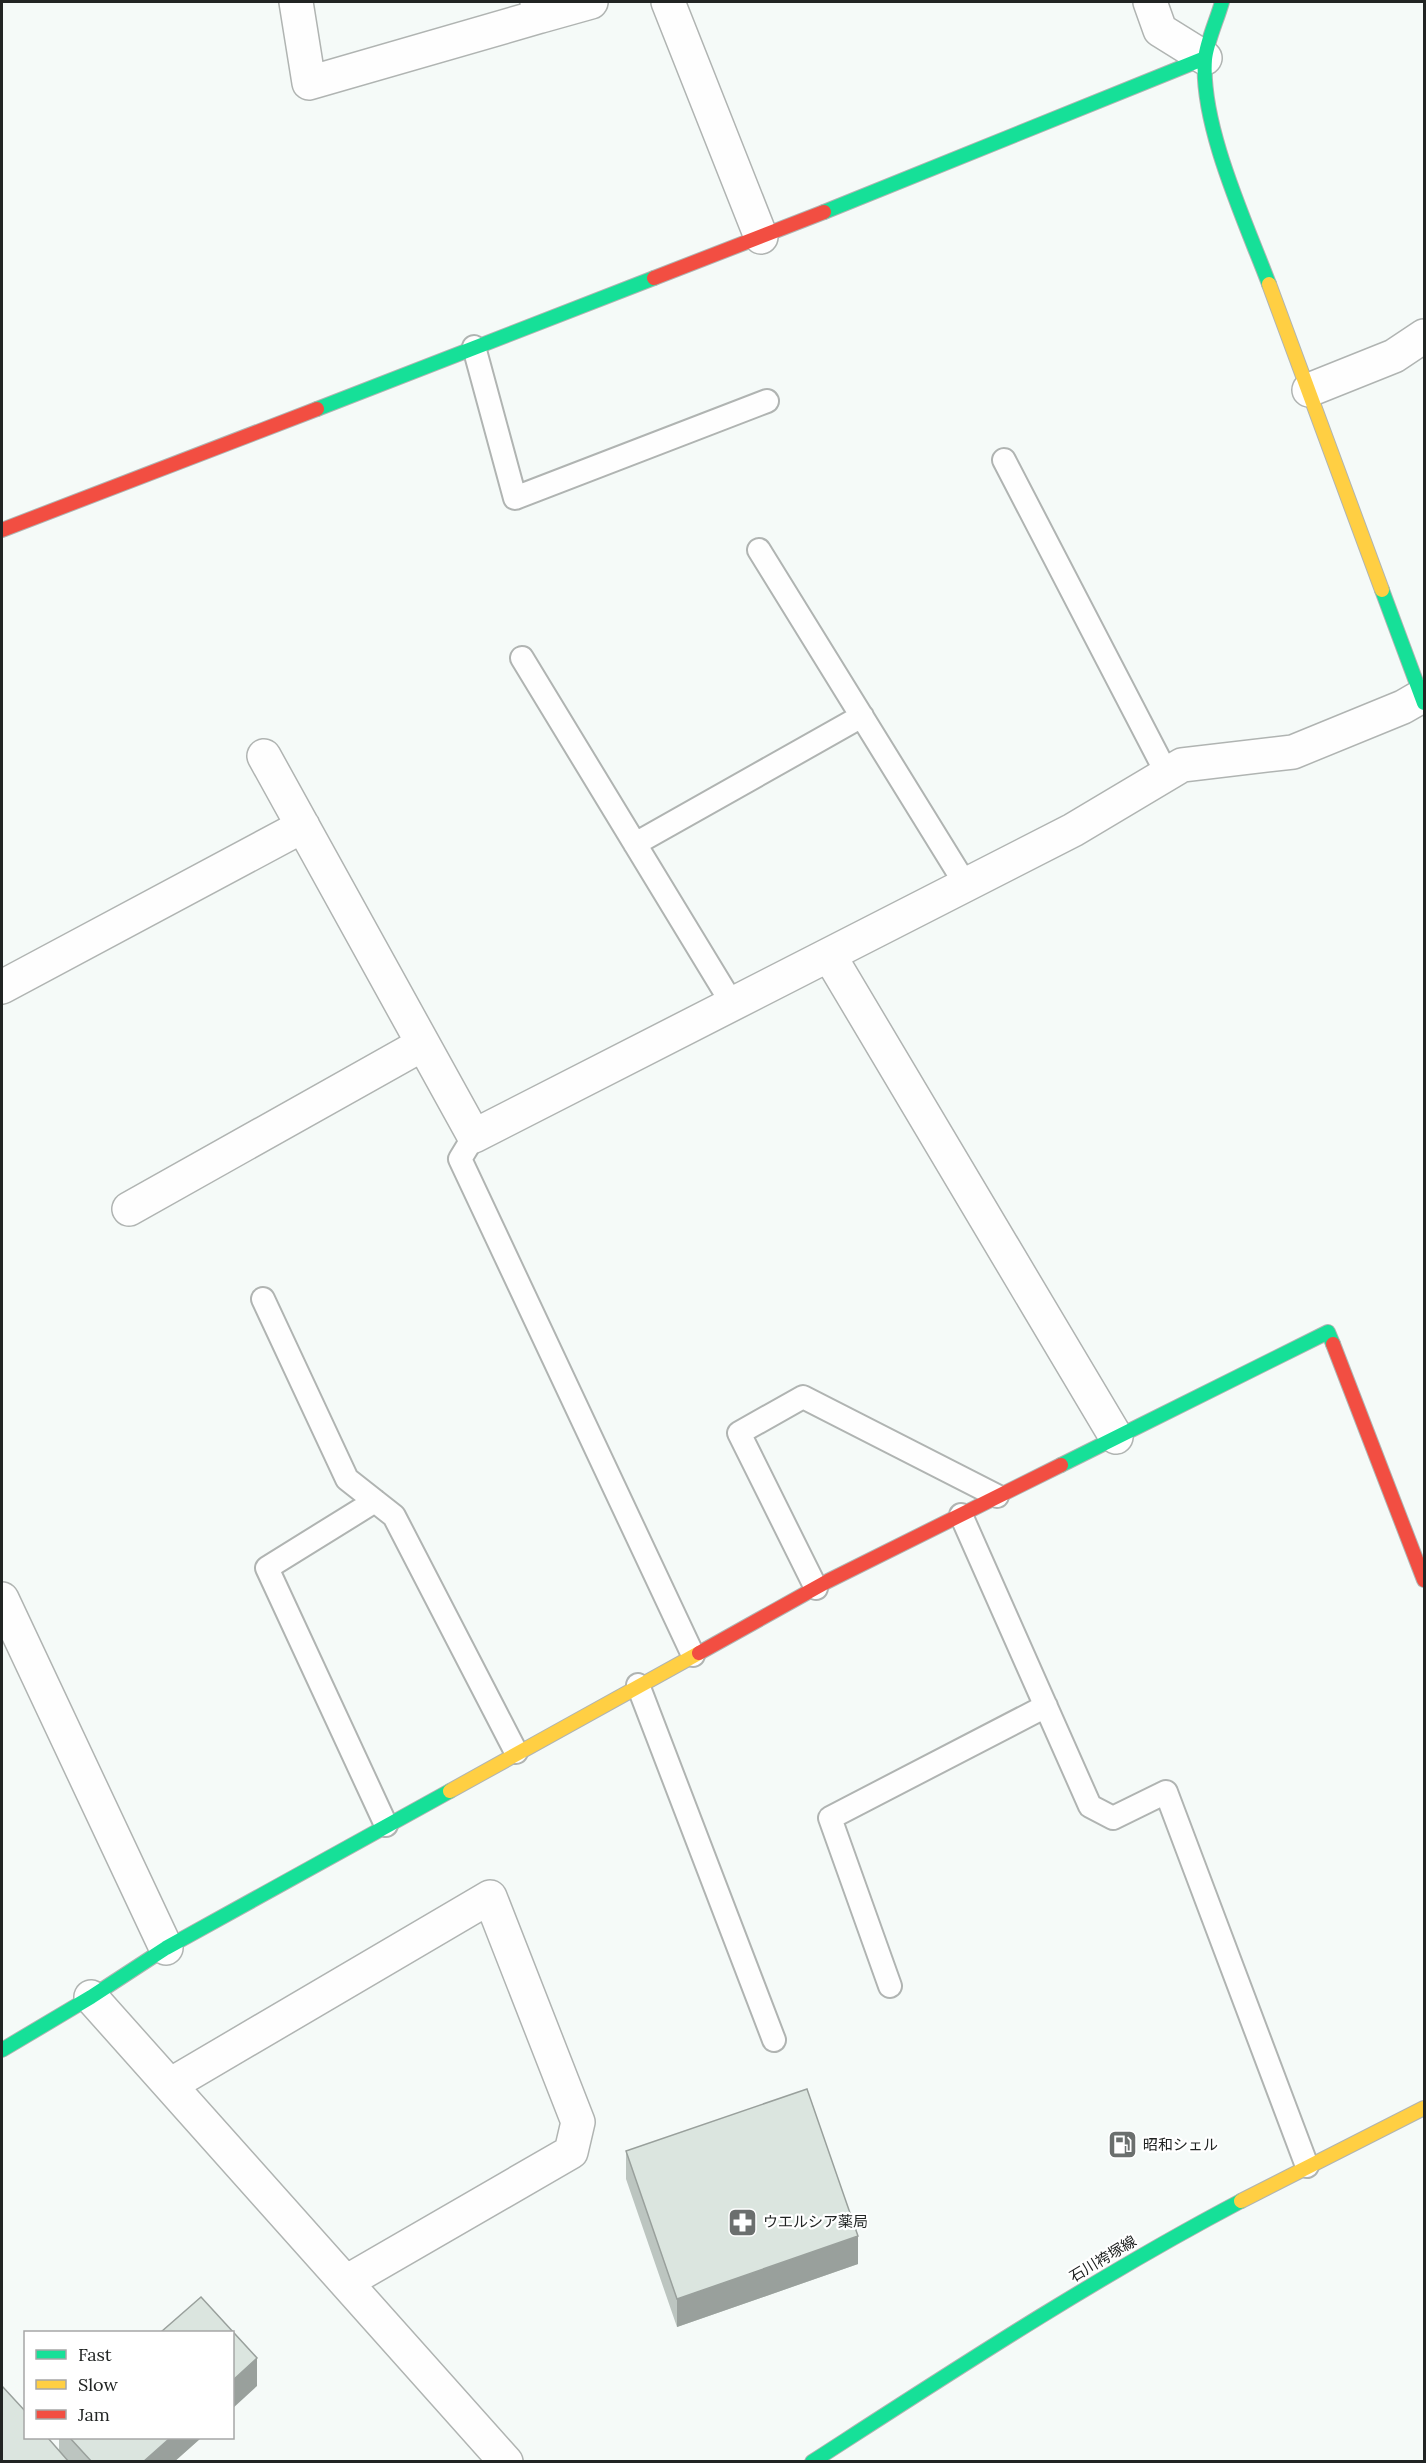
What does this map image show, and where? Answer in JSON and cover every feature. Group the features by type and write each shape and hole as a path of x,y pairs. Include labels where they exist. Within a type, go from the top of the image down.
{"street":[{"path":"296,2 309,83 539,9 591,2"},
{"path":"668,2 761,237"},
{"path":"1150,2 1160,30 1205,58"},
{"path":"264,756 474,1136 1073,830 1182,765 1293,752 1423,700 1219,150 1206,91 1205,58 1222,2"},
{"path":"2,530 761,237 1205,58"},
{"path":"1309,390 1394,356 1425,336"},
{"path":"2,987 303,826"},
{"path":"829,955 1116,1437"},
{"path":"129,1209 423,1044"},
{"path":"2,2050 91,1997 166,1948 516,1752 816,1588 1328,1332 1425,1580"},
{"path":"2,1599 166,1948"},
{"path":"170,2085 490,1897 578,2122 571,2152 346,2282"},
{"path":"91,1997 506,2462"},
{"name":"石川袴塚線","path":"812,2462 1015,2332 1146,2252 1307,2166 1425,2108"}],"lane":[{"path":"474,347 514,498 767,401"},
{"path":"1004,460 1167,774"},
{"path":"759,550 966,885"},
{"path":"522,658 733,1005"},
{"path":"635,844 862,716"},
{"path":"474,1136 460,1160 693,1655"},
{"path":"262,1299 347,1479 394,1516 516,1752"},
{"path":"816,1588 739,1433 803,1397 997,1496"},
{"path":"375,1501 267,1568 386,1825"},
{"path":"961,1515 1090,1806 1113,1818 1166,1792 1307,2166"},
{"path":"638,1685 774,2040"},
{"path":"890,1986 830,1818 1046,1706"}],"building":[{"name":"ウエルシア薬局","path":"807,2089 858,2236 677,2299 626,2151"},
{"path":"201,2297 232,2331 162,2331"},
{"path":"234,2333 257,2358 234,2379"},
{"path":"2,2386 24,2410 24,2439 49,2439 69,2462 2,2462"},
{"path":"71,2439 169,2439 143,2462 92,2462"}],"traffic: fast":[{"path":"1222,2 1206,52 1205,85 1226,173 1269,284"},
{"path":"824,212 1205,58"},
{"path":"317,409 654,278"},
{"path":"1382,590 1424,703"},
{"path":"1061,1465 1328,1332 1333,1344"},
{"path":"2,2050 91,1997 166,1948 450,1791"},
{"path":"812,2462 1077,2294 1241,2201"}],"traffic: slow":[{"path":"1269,284 1382,590"},
{"path":"450,1791 699,1653"},
{"path":"1241,2201 1424,2108"}],"traffic: jam":[{"path":"654,278 824,212"},
{"path":"2,530 317,409"},
{"path":"1333,1344 1424,1580"},
{"path":"699,1653 828,1581 1061,1465"}],"place":[{"name":"昭和シェル","path":"1122,2145"},
{"name":"ウエルシア薬局","path":"742,2222"}]}
